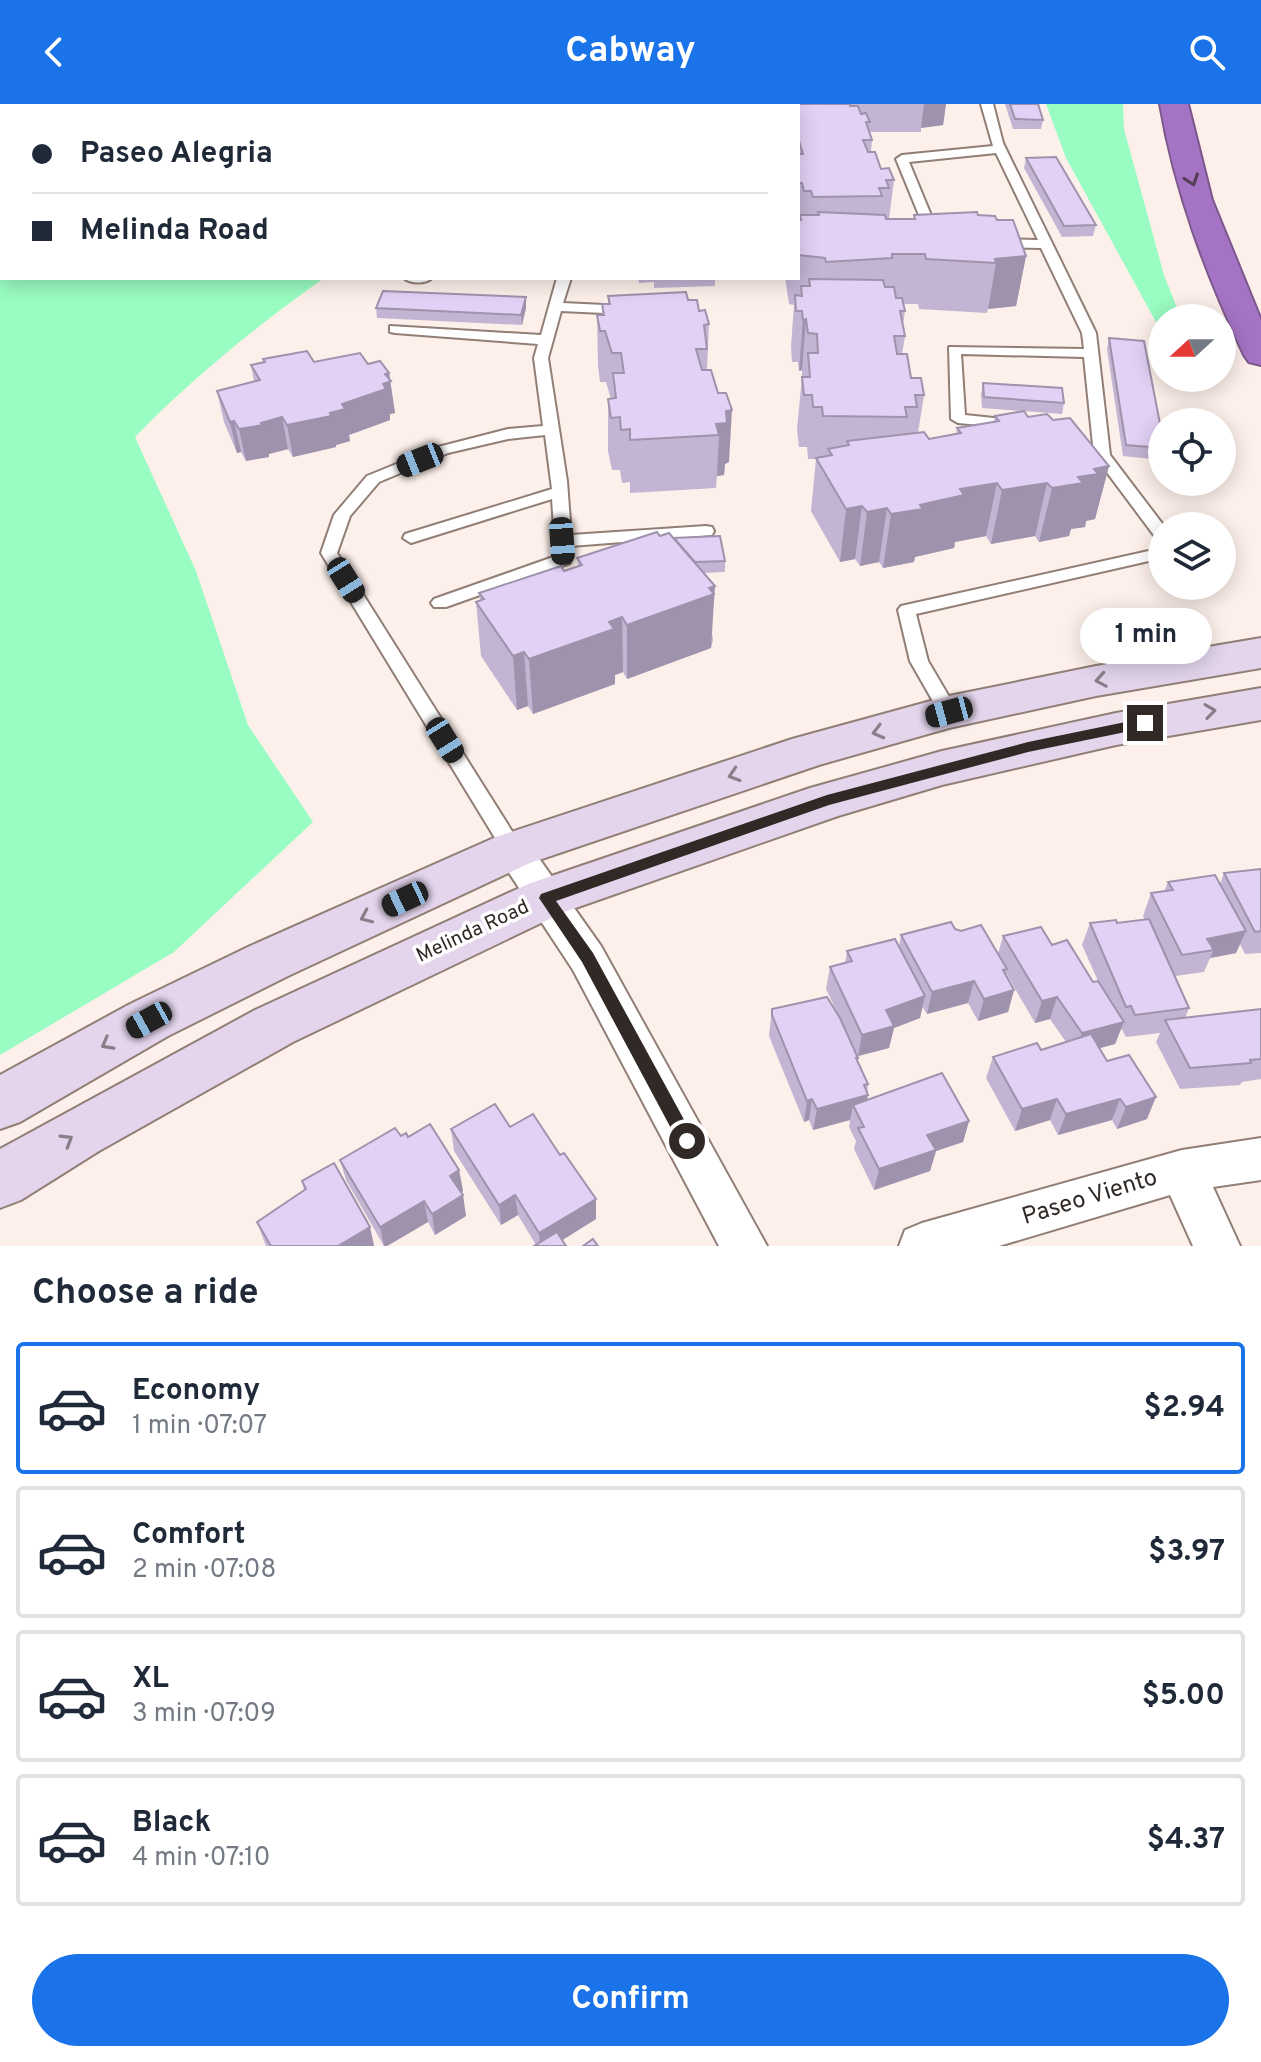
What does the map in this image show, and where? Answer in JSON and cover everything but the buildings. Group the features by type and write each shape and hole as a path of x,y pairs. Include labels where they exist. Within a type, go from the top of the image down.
{"highway":[{"path":"1174,104 1179,141 1232,297 1261,355"}],"main road":[{"path":"0,1104 149,1020 269,961 513,850 808,751 949,712 1096,681 1261,653"},
{"name":"Melinda Road","path":"0,1181 79,1133 274,1026 546,898 827,801 942,768 1116,729 1261,704"}],"street":[{"path":"513,850 587,958 744,1246"},
{"name":"Paseo Viento","path":"922,1246 1182,1171 1261,1159"},
{"path":"1182,1171 1217,1246"}],"lane":[{"path":"987,104 1000,149 1089,333 1092,432 1102,455 1148,516"},
{"path":"952,242 936,242 902,159 1000,149"},
{"path":"983,243 1046,244"},
{"path":"440,603 564,559 559,492 541,358 563,280"},
{"path":"556,307 647,311"},
{"path":"395,329 547,340"},
{"path":"1037,427 958,419 954,350 1091,353"},
{"path":"513,850 329,553 342,515 373,479 443,450 508,434 551,430"},
{"path":"411,538 559,492"},
{"path":"562,541 706,531"},
{"path":"949,712 919,661 907,610 1148,556"}],"green space":[{"path":"1046,104 1123,104 1124,129 1164,275 1175,304 1148,304 1148,307 1066,158"},
{"path":"0,280 321,280 226,353 135,437 196,571 248,725 313,822 174,952 0,1055"}],"route":[{"path":"687,1141 587,958 546,898 827,801 942,768 1145,723"}]}
